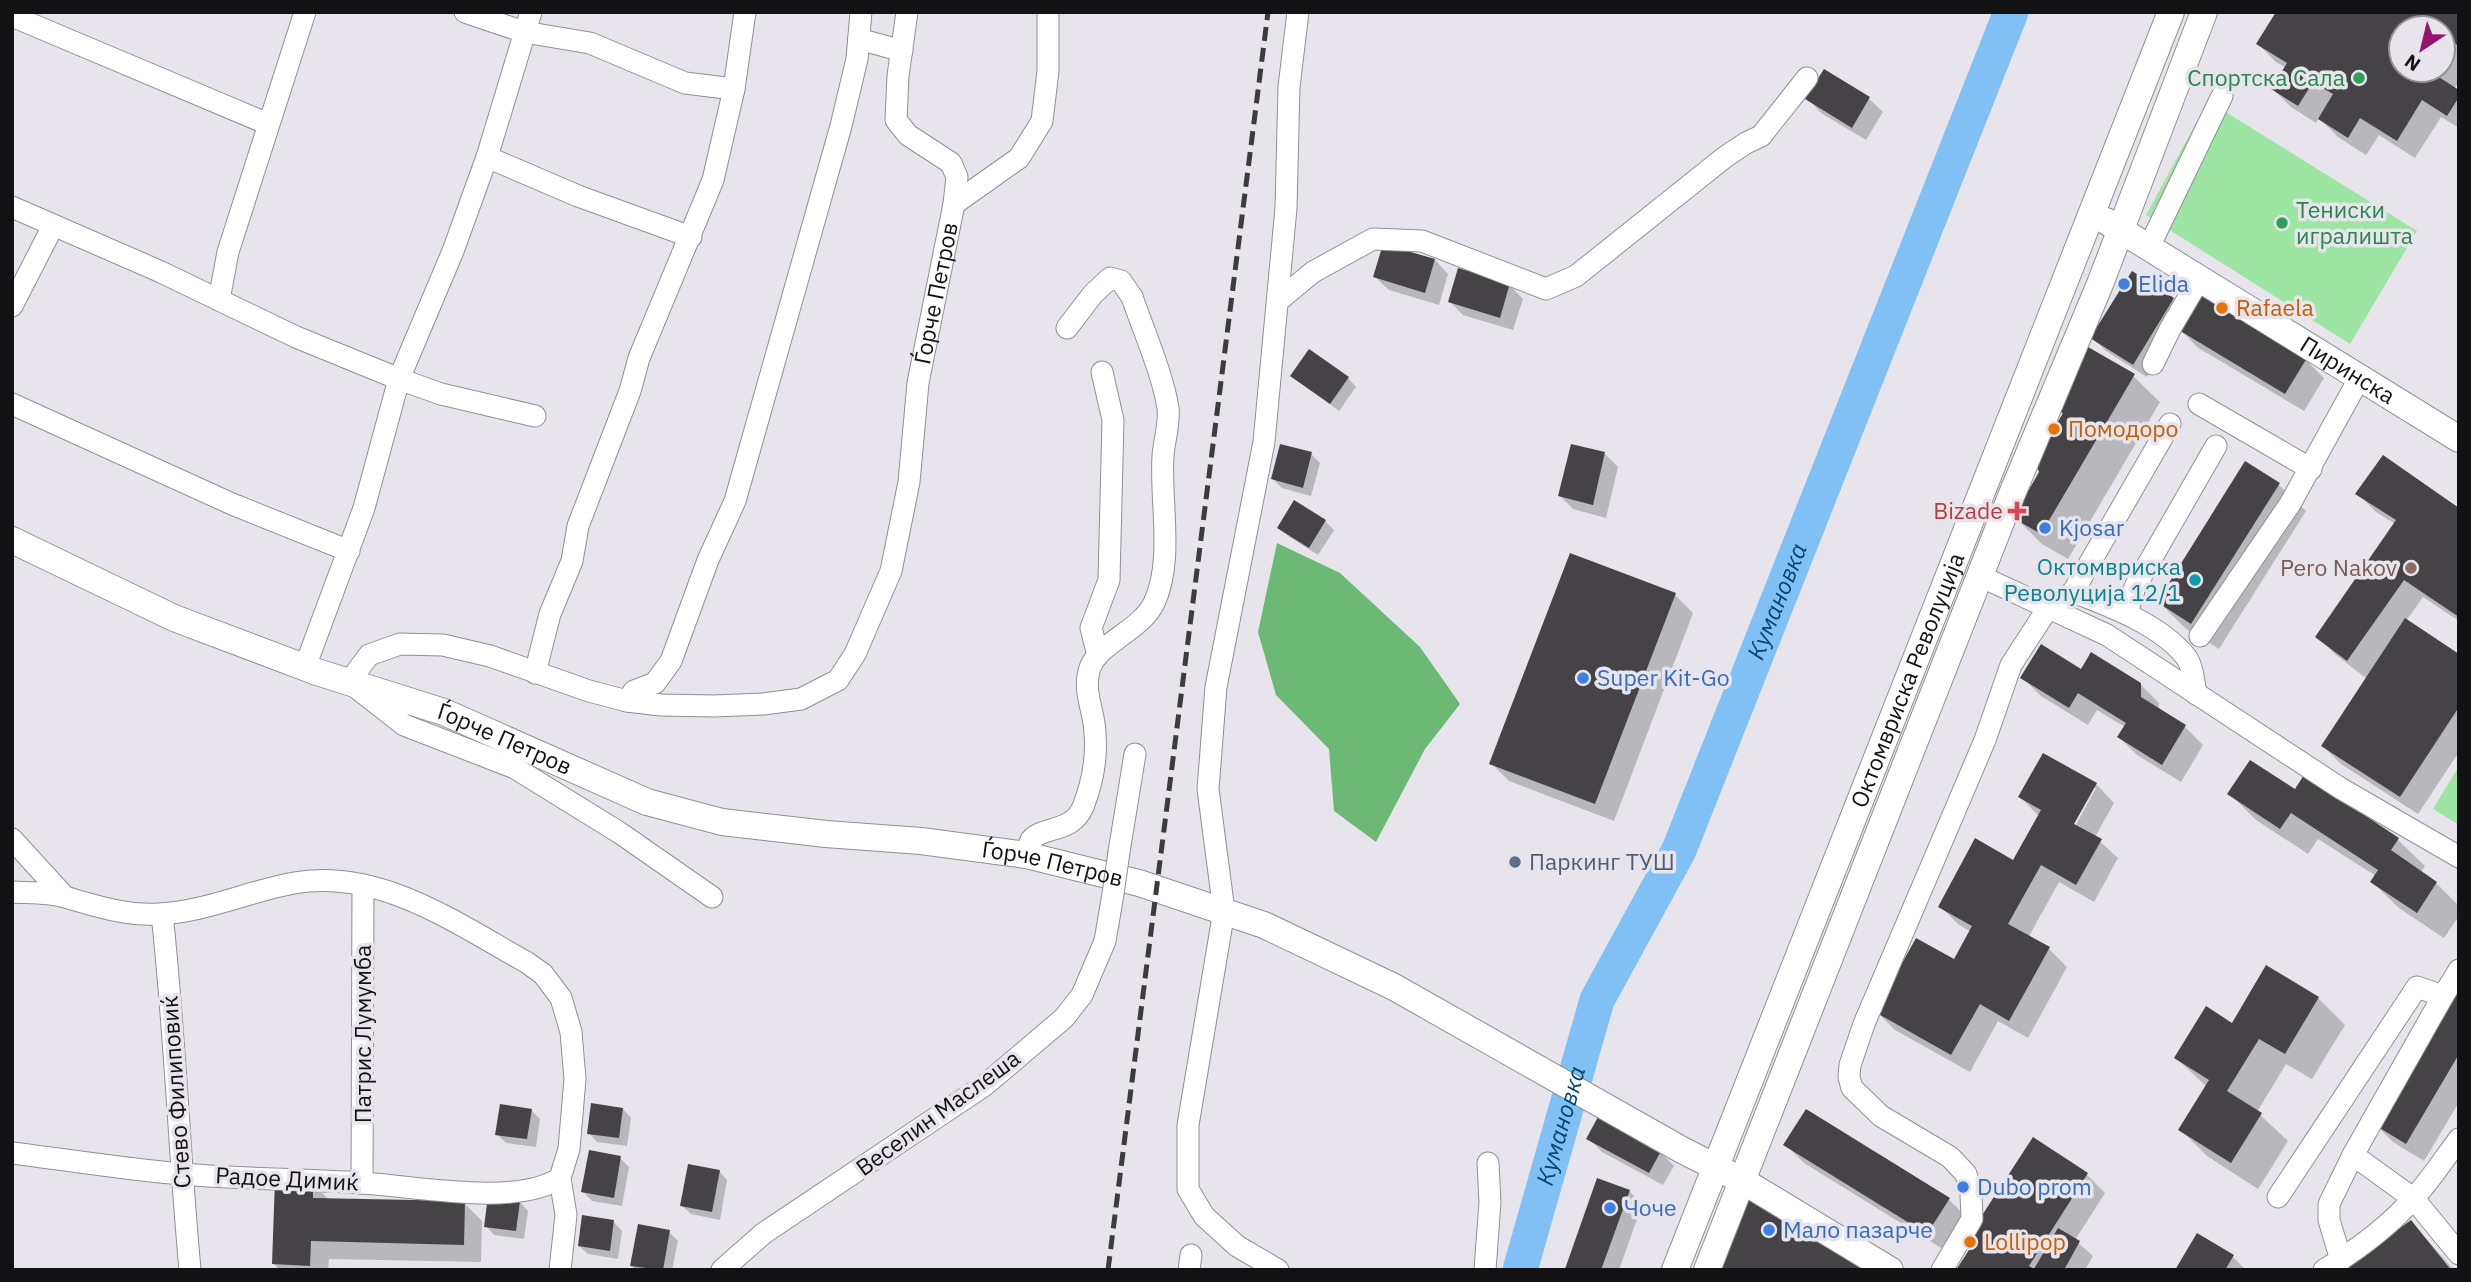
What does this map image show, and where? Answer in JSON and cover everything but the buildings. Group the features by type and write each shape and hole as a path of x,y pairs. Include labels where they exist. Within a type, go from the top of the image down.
{"street":[{"path":"219,300 228,252 304,12"},
{"path":"465,12 527,22 590,43 685,83 734,89"},
{"path":"535,673 550,614 572,561 578,526 639,358 713,180 734,89 746,12"},
{"path":"627,701 634,691 655,683 671,661 708,560 735,502 837,139 857,59 861,12"},
{"path":"907,12 896,120 908,135 951,163 957,177 954,204"},
{"name":"Ѓорче Петров","path":"349,682 369,655 400,644 443,645 490,656 589,691 627,701 661,705 763,704 801,699 838,680 855,654 891,571 909,482 918,383 954,204 1019,158 1042,121 1048,71 1048,12"},
{"path":"1278,1270 1237,1246 1204,1216 1188,1189 1188,1125 1224,911 1208,789 1216,687 1264,442 1286,208 1289,87 1298,12"},
{"name":"Октомвриска Револуција","path":"1675,1270 2171,12"},
{"name":"Октомвриска Револуција","path":"1707,1270 2052,393 2100,284 2204,12"},
{"path":"12,16 268,124"},
{"path":"304,667 364,508 399,379 453,251 487,157 527,22"},
{"path":"859,38 902,51"},
{"path":"1278,301 1313,272 1373,239 1422,242 1546,289 1576,276 1725,157 1761,136 1807,78"},
{"path":"2149,247 2222,96"},
{"path":"487,157 578,195 691,237"},
{"path":"12,207 92,241 296,337 399,379 441,394 535,416"},
{"name":"Пиринска","path":"2092,214 2459,439"},
{"path":"12,306 53,226"},
{"path":"1026,855 1030,841 1040,834 1061,828 1081,812 1091,786 1096,733 1087,689 1089,670 1098,655 1138,624 1153,605 1162,579 1163,457 1168,410 1132,297 1121,281 1110,278 1093,294 1068,328"},
{"path":"2153,364 2200,278"},
{"path":"1098,655 1091,628 1108,580 1113,420 1102,372"},
{"path":"2200,636 2290,504 2360,377"},
{"path":"12,404 232,504 349,551"},
{"path":"2199,404 2311,469"},
{"path":"1942,1270 1972,1219 1971,1194 1966,1174 1950,1157 1881,1116 1862,1099 1852,1088 1850,1065 1869,1013 1985,740 2011,665 2048,608 2073,592 2170,424"},
{"path":"2127,613 2135,587 2216,446"},
{"name":"Ѓорче Петров","path":"12,540 174,618 304,667 444,712 646,802 722,822 921,841 1026,855 1139,883 1264,925 1394,987 1490,1043 1743,1181 1890,1270"},
{"name":"Октомвриска Револуција","path":"1980,576 2107,635 2340,788 2459,857"},
{"path":"2073,592 2127,613 2160,634 2188,659 2196,694"},
{"path":"349,682 404,725 515,768 620,833 712,897"},
{"name":"Веселин Маслеша","path":"722,1270 764,1233 985,1085 1064,1018 1082,996 1105,942 1135,754"},
{"path":"12,839 64,896"},
{"path":"12,892 64,896 101,909 145,915 162,914 296,883 363,885 408,898 535,968 543,974 561,998 571,1032 575,1079 569,1149 560,1178 566,1215 560,1270"},
{"name":"Патрис Лумумба","path":"362,1183 363,885"},
{"name":"Стево Филиповиќ","path":"162,914 172,1013 181,1174 190,1270"},
{"path":"2459,970 2353,1155 2329,1204 2332,1265 2366,1243 2414,1199 2459,1139"},
{"path":"2278,1197 2417,987 2443,996"},
{"name":"Радое Димиќ","path":"12,1153 181,1174 362,1183 477,1193 532,1191 548,1186 560,1178"},
{"path":"2353,1155 2414,1199 2457,1249"},
{"path":"1485,1270 1490,1202 1488,1163"}],"green space":[{"name":"Тениски игралишта","path":"2208,101 2417,231 2350,344 2146,215"},
{"path":"1277,543 1340,573 1420,647 1460,704 1425,749 1376,842 1334,811 1329,749 1276,695 1258,632"},
{"path":"2459,766 2459,825 2433,809"}],"waterway":[{"name":"Кумановка","path":"1520,1270 1597,1000 1679,850 2011,12"}],"railway":[{"path":"1108,1270 1268,12"}],"place":[{"name":"Спортска Сала","path":"2359,78"},
{"name":"Тениски игралишта","path":"2282,223"},
{"name":"Elida","path":"2124,284"},
{"name":"Rafaela","path":"2222,308"},
{"name":"Помодоро","path":"2054,429"},
{"name":"Bizade","path":"2017,511"},
{"name":"Kjosar","path":"2045,528"},
{"name":"Pero Nakov","path":"2411,568"},
{"name":"Октомвриска Револуција 12/1","path":"2195,580"},
{"name":"Super Kit-Go","path":"1583,678"},
{"name":"Паркинг ТУШ","path":"1515,862"},
{"name":"Dubo prom","path":"1963,1187"},
{"name":"Чоче","path":"1610,1208"},
{"name":"Мало пазарче","path":"1769,1230"},
{"name":"Lollipop","path":"1970,1242"}]}
